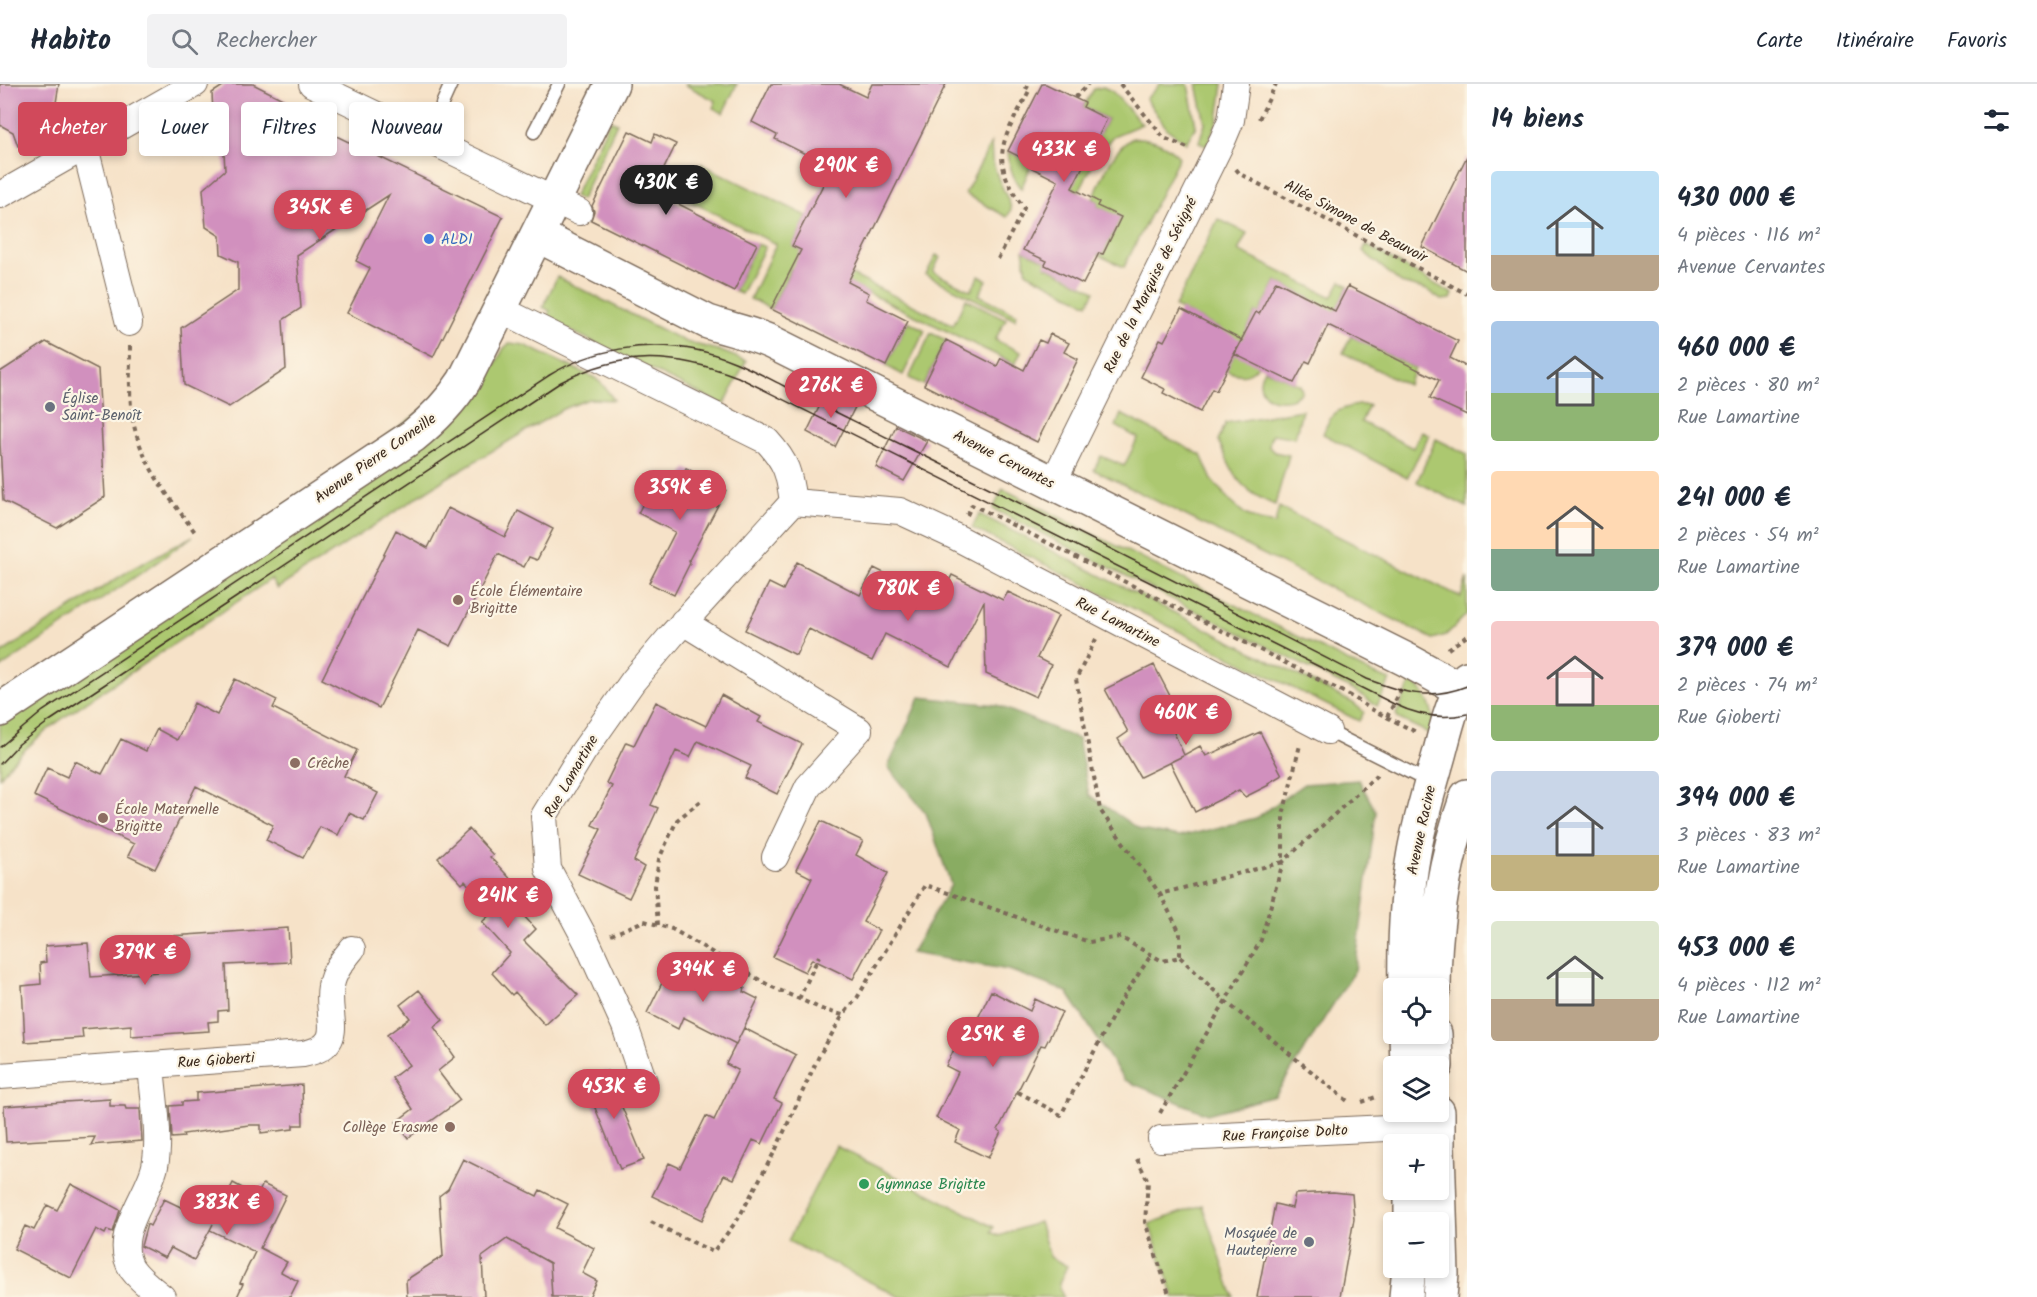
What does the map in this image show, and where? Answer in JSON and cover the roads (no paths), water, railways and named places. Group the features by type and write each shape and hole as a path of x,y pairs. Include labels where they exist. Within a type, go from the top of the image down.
{"street":[{"path":"127,123 195,84"},
{"path":"312,84 566,206"},
{"name":"Avenue Pierre Corneille","path":"0,710 437,417 452,400 464,381 537,235 566,206 612,84"},
{"name":"Rue de la Marquise de Sévigné","path":"1053,483 1224,164 1236,84"},
{"path":"0,195 69,156"},
{"path":"87,156 129,323"},
{"name":"Avenue Cervantes","path":"537,235 708,322 734,331 752,334 771,342 1407,660 1465,686"},
{"path":"500,309 767,441 789,471 793,502"},
{"name":"Rue Lamartine","path":"644,1082 625,1026 588,944 548,869 544,816 583,752 633,681 683,622 793,502 900,511 956,537 1317,725"},
{"path":"683,622 859,730 808,787 775,857"},
{"name":"Avenue Racine","path":"1405,978 1407,911 1417,776 1465,686"},
{"path":"1434,978 1434,959 1448,860 1467,796"},
{"name":"Rue Gioberti","path":"0,1076 303,1054 318,1051 332,1035 331,986 336,972 352,949"},
{"path":"151,1065 157,1148 155,1164 151,1181 127,1233 125,1247 133,1270 162,1297"},
{"name":"Rue Françoise Dolto","path":"1159,1129 1408,1128"},
{"path":"1440,1200 1442,1274 1440,1297"},
{"path":"1406,1297 1408,1278"}],"lane":[{"path":"443,102 451,84"},
{"path":"534,132 559,84"},
{"name":"Rue Lamartine","path":"1317,725 1417,776"}],"tram line":[{"path":"0,747 43,711 548,376 601,353 658,346 696,350 742,365 1367,679 1404,691 1428,694 1453,691 1467,686"},
{"path":"0,764 19,744 48,722 561,382 606,364 649,358 692,363 738,377 1403,708 1421,714 1448,717 1467,714"}],"place":[{"name":"ALDI","path":"429,239"},
{"name":"Église Saint-Benoît","path":"50,407"},
{"name":"École Élémentaire Brigitte","path":"458,600"},
{"name":"Crêche","path":"295,763"},
{"name":"École Maternelle Brigitte","path":"103,818"},
{"name":"Collège Erasme","path":"450,1127"},
{"name":"Gymnase Brigitte","path":"864,1184"},
{"name":"Mosquée de Hautepierre","path":"1309,1242"}]}
